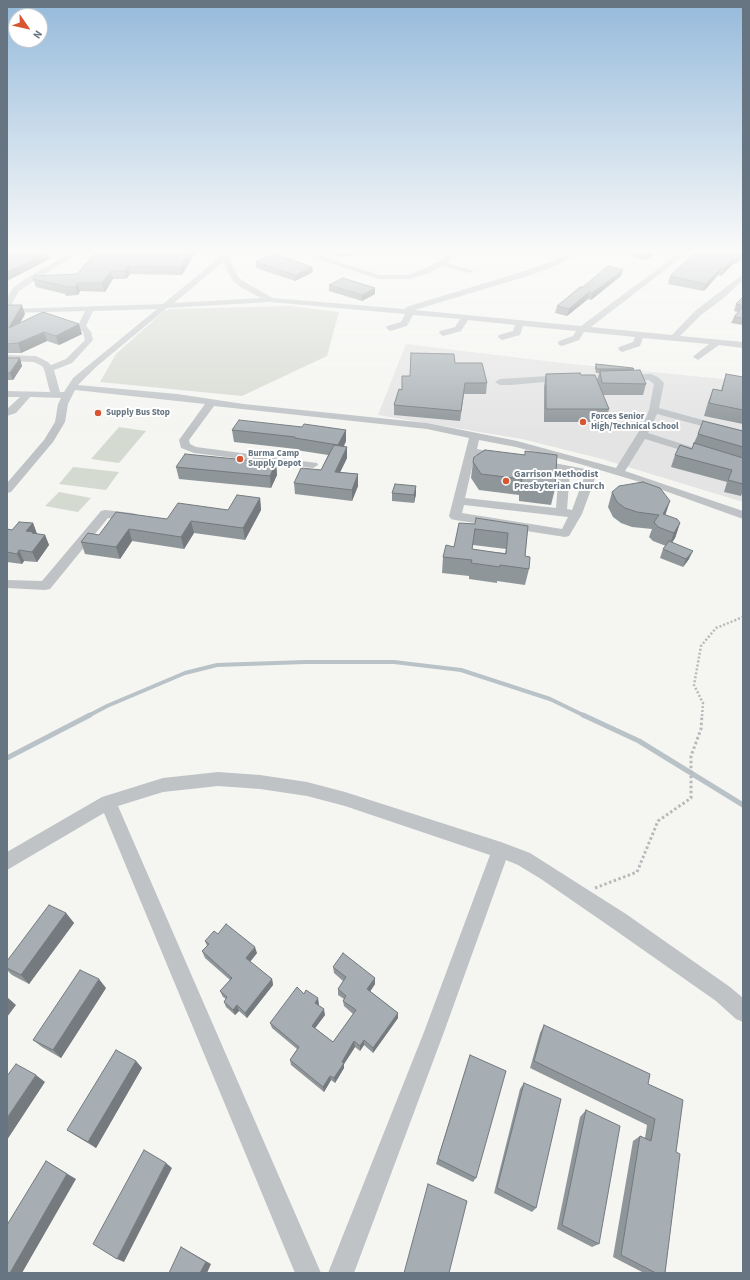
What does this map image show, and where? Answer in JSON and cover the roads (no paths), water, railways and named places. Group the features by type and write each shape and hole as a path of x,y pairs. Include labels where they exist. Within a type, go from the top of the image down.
{"street":[{"path":"49,369 69,361 89,340 87,332 82,326 88,313"},
{"path":"7,490 48,442 60,422 64,404 76,380 159,313"},
{"path":"390,328 404,324 410,313"},
{"path":"417,313 743,345"},
{"path":"562,343 576,338 582,329 604,313"},
{"path":"674,338 684,326 700,313"},
{"path":"443,333 458,329 465,318"},
{"path":"502,337 517,333 520,323"},
{"path":"622,349 637,344 640,335"},
{"path":"698,357 718,342"},
{"path":"7,358 36,359 45,364 49,369 56,395"},
{"path":"617,378 646,377 658,381 659,383 654,410 642,435 619,472"},
{"path":"500,382 542,378 574,379"},
{"path":"7,394 56,395 70,391 177,397 211,403 427,426 517,444 619,472 743,515"},
{"path":"7,413 12,411 27,394"},
{"path":"211,403 184,440 185,446 194,450 313,464"},
{"path":"654,410 743,434"},
{"path":"642,435 707,455"},
{"path":"475,436 455,516 565,533 576,514 591,473 526,461"},
{"path":"471,451 510,458"},
{"path":"562,512 565,468"},
{"path":"459,501 576,514"},
{"path":"7,584 45,586 105,514 147,519"},
{"path":"7,862 108,802 163,785 218,779 260,782 307,789 345,799 501,850 535,866 579,894 723,994 743,1012"},
{"path":"108,802 308,1273"},
{"path":"341,1273 434,1032 501,850"}],"waterway":[{"path":"88,716 107,706 185,673 217,665 305,662 394,662 461,670 550,699 585,716"},
{"path":"7,758 90,715"},
{"path":"583,715 639,741 743,805"}],"place":[{"name":"Supply Bus Stop","path":"98,413"},
{"name":"Forces Senior High/Technical School","path":"583,422"},
{"name":"Burma Camp Supply Depot","path":"240,459"},
{"name":"Garrison Methodist Presbyterian Church","path":"506,481"}]}
